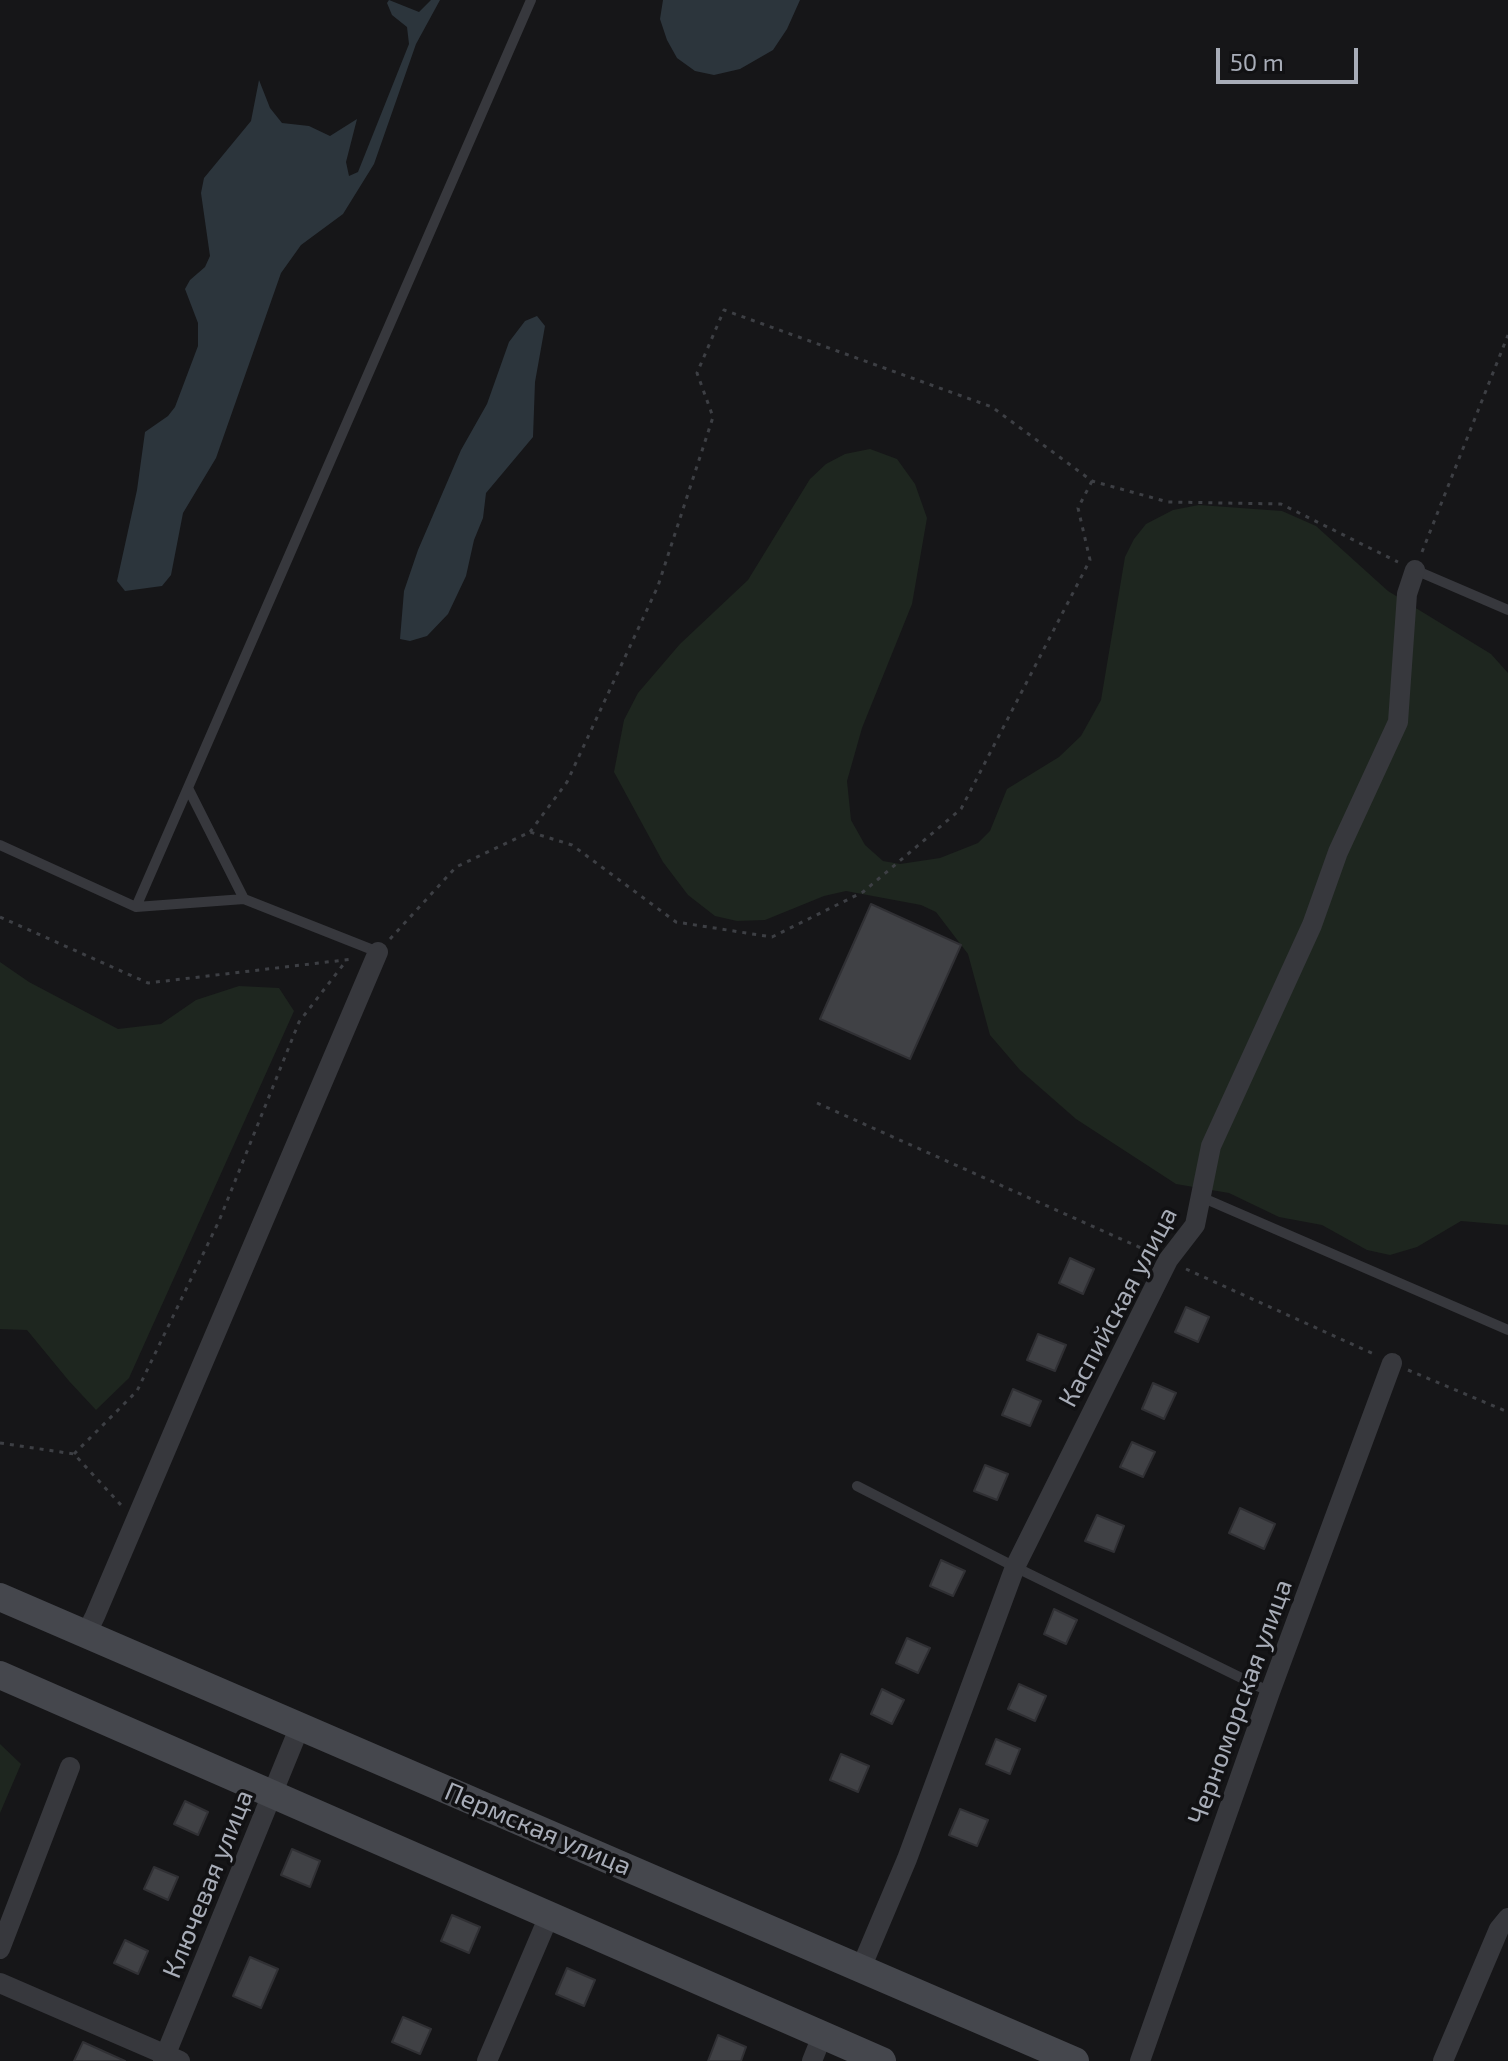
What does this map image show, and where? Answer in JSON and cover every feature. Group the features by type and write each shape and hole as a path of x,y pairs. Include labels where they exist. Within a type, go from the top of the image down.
{"street":[{"name":"Каспийская улица","path":"861,1968 907,1859 1015,1567 1168,1260 1195,1225 1211,1146 1312,925 1338,852 1398,722 1407,594 1415,570"},
{"path":"86,1634 378,952"},
{"name":"Черноморская улица","path":"1140,2061 1270,1692 1392,1363"},
{"name":"Пермская улица","path":"0,1597 1075,2061"},
{"path":"0,1675 549,1916 817,2048 882,2061"},
{"name":"Ключевая улица","path":"170,2059 300,1726"},
{"path":"0,1949 70,1767"},
{"path":"487,2061 549,1916"},
{"path":"1443,2061 1499,1929 1508,1918"},
{"path":"0,1983 170,2059"}],"lane":[{"path":"136,907 531,0"},
{"path":"1415,570 1508,610"},
{"path":"188,788 244,899"},
{"path":"0,845 136,907 244,899 378,952"},
{"path":"1201,1197 1508,1330"},
{"path":"857,1486 1270,1692"}],"path":[{"path":"0,917 148,983 346,961 378,952 456,867 530,832 567,782 658,586 713,417 697,373 724,310 992,407 1092,481 1168,502 1281,504 1415,570 1508,335"},
{"path":"530,832 572,845 676,922 772,937 863,892 961,809 1090,560 1078,508 1092,481"},
{"path":"74,1454 137,1391 219,1221 299,1022 346,961"},
{"path":"0,1443 74,1454 135,1520"}],"shaded area":[{"path":"389,0 419,12 431,0 440,0 416,44 374,164 343,214 301,245 281,273 216,458 183,513 171,575 162,586 125,591 117,581 137,490 145,432 168,416 175,407 198,346 198,323 185,289 205,267 210,256 201,193 204,178 251,121 259,80 270,108 282,123 309,126 330,136 357,119 346,162 349,176 358,172 409,44 407,27 392,15 387,3"},
{"path":"663,0 800,0 773,50 740,69 714,75 695,71 677,58 660,19"},
{"path":"537,316 545,326 535,382 533,437 486,493 483,518 474,540 466,576 448,614 427,636 410,641 400,639 404,591 418,550 461,450 487,404 509,342 525,321"},
{"path":"870,449 897,459 915,484 927,518 912,604 862,728 847,781 851,820 865,845 883,861 900,864 940,858 978,843 990,831 1007,789 1059,757 1081,736 1101,700 1125,557 1146,524 1173,510 1199,505 1282,511 1316,526 1388,591 1491,654 1508,673 1508,1225 1461,1221 1417,1247 1390,1255 1367,1250 1322,1225 1279,1217 1229,1193 1176,1184 1076,1119 1020,1070 990,1035 968,954 936,912 921,905 846,891 824,896 765,920 737,921 715,916 688,895 663,862 614,772 624,720 638,693 680,644 748,580 810,479 826,464 845,454"},
{"path":"0,962 29,982 118,1029 161,1024 196,1000 239,986 279,988 294,1011 129,1378 96,1410 27,1330 0,1329"},
{"path":"0,1744 21,1764 0,1813"}],"building":[{"path":"871,904 961,945 910,1059 820,1019"},
{"path":"1070,1258 1094,1269 1083,1294 1059,1283"},
{"path":"1186,1307 1209,1317 1198,1342 1175,1332"},
{"path":"1038,1334 1066,1345 1055,1371 1027,1360"},
{"path":"1153,1383 1176,1393 1164,1419 1142,1409"},
{"path":"1013,1389 1041,1401 1030,1426 1002,1415"},
{"path":"1132,1442 1155,1452 1143,1477 1120,1467"},
{"path":"985,1465 1008,1474 997,1500 974,1491"},
{"path":"1240,1508 1275,1524 1264,1549 1229,1533"},
{"path":"1097,1515 1124,1526 1114,1552 1085,1541"},
{"path":"941,1560 965,1571 953,1596 930,1586"},
{"path":"1054,1609 1077,1620 1066,1644 1044,1634"},
{"path":"907,1638 930,1648 918,1673 896,1663"},
{"path":"1019,1684 1046,1696 1035,1721 1008,1709"},
{"path":"882,1689 904,1700 892,1724 871,1714"},
{"path":"996,1739 1020,1749 1010,1774 986,1764"},
{"path":"841,1754 869,1766 858,1792 830,1780"},
{"path":"185,1801 208,1812 198,1835 174,1824"},
{"path":"960,1809 988,1820 977,1846 949,1835"},
{"path":"292,1849 320,1861 310,1887 281,1875"},
{"path":"154,1867 178,1877 168,1900 144,1889"},
{"path":"452,1915 480,1927 469,1953 441,1941"},
{"path":"125,1940 148,1951 138,1974 114,1963"},
{"path":"250,1957 278,1969 261,2008 233,1996"},
{"path":"567,1968 595,1980 584,2006 556,1994"},
{"path":"403,2017 431,2029 420,2054 392,2042"},
{"path":"718,2035 746,2047 741,2061 708,2061"},
{"path":"83,2042 125,2061 74,2061"}]}
